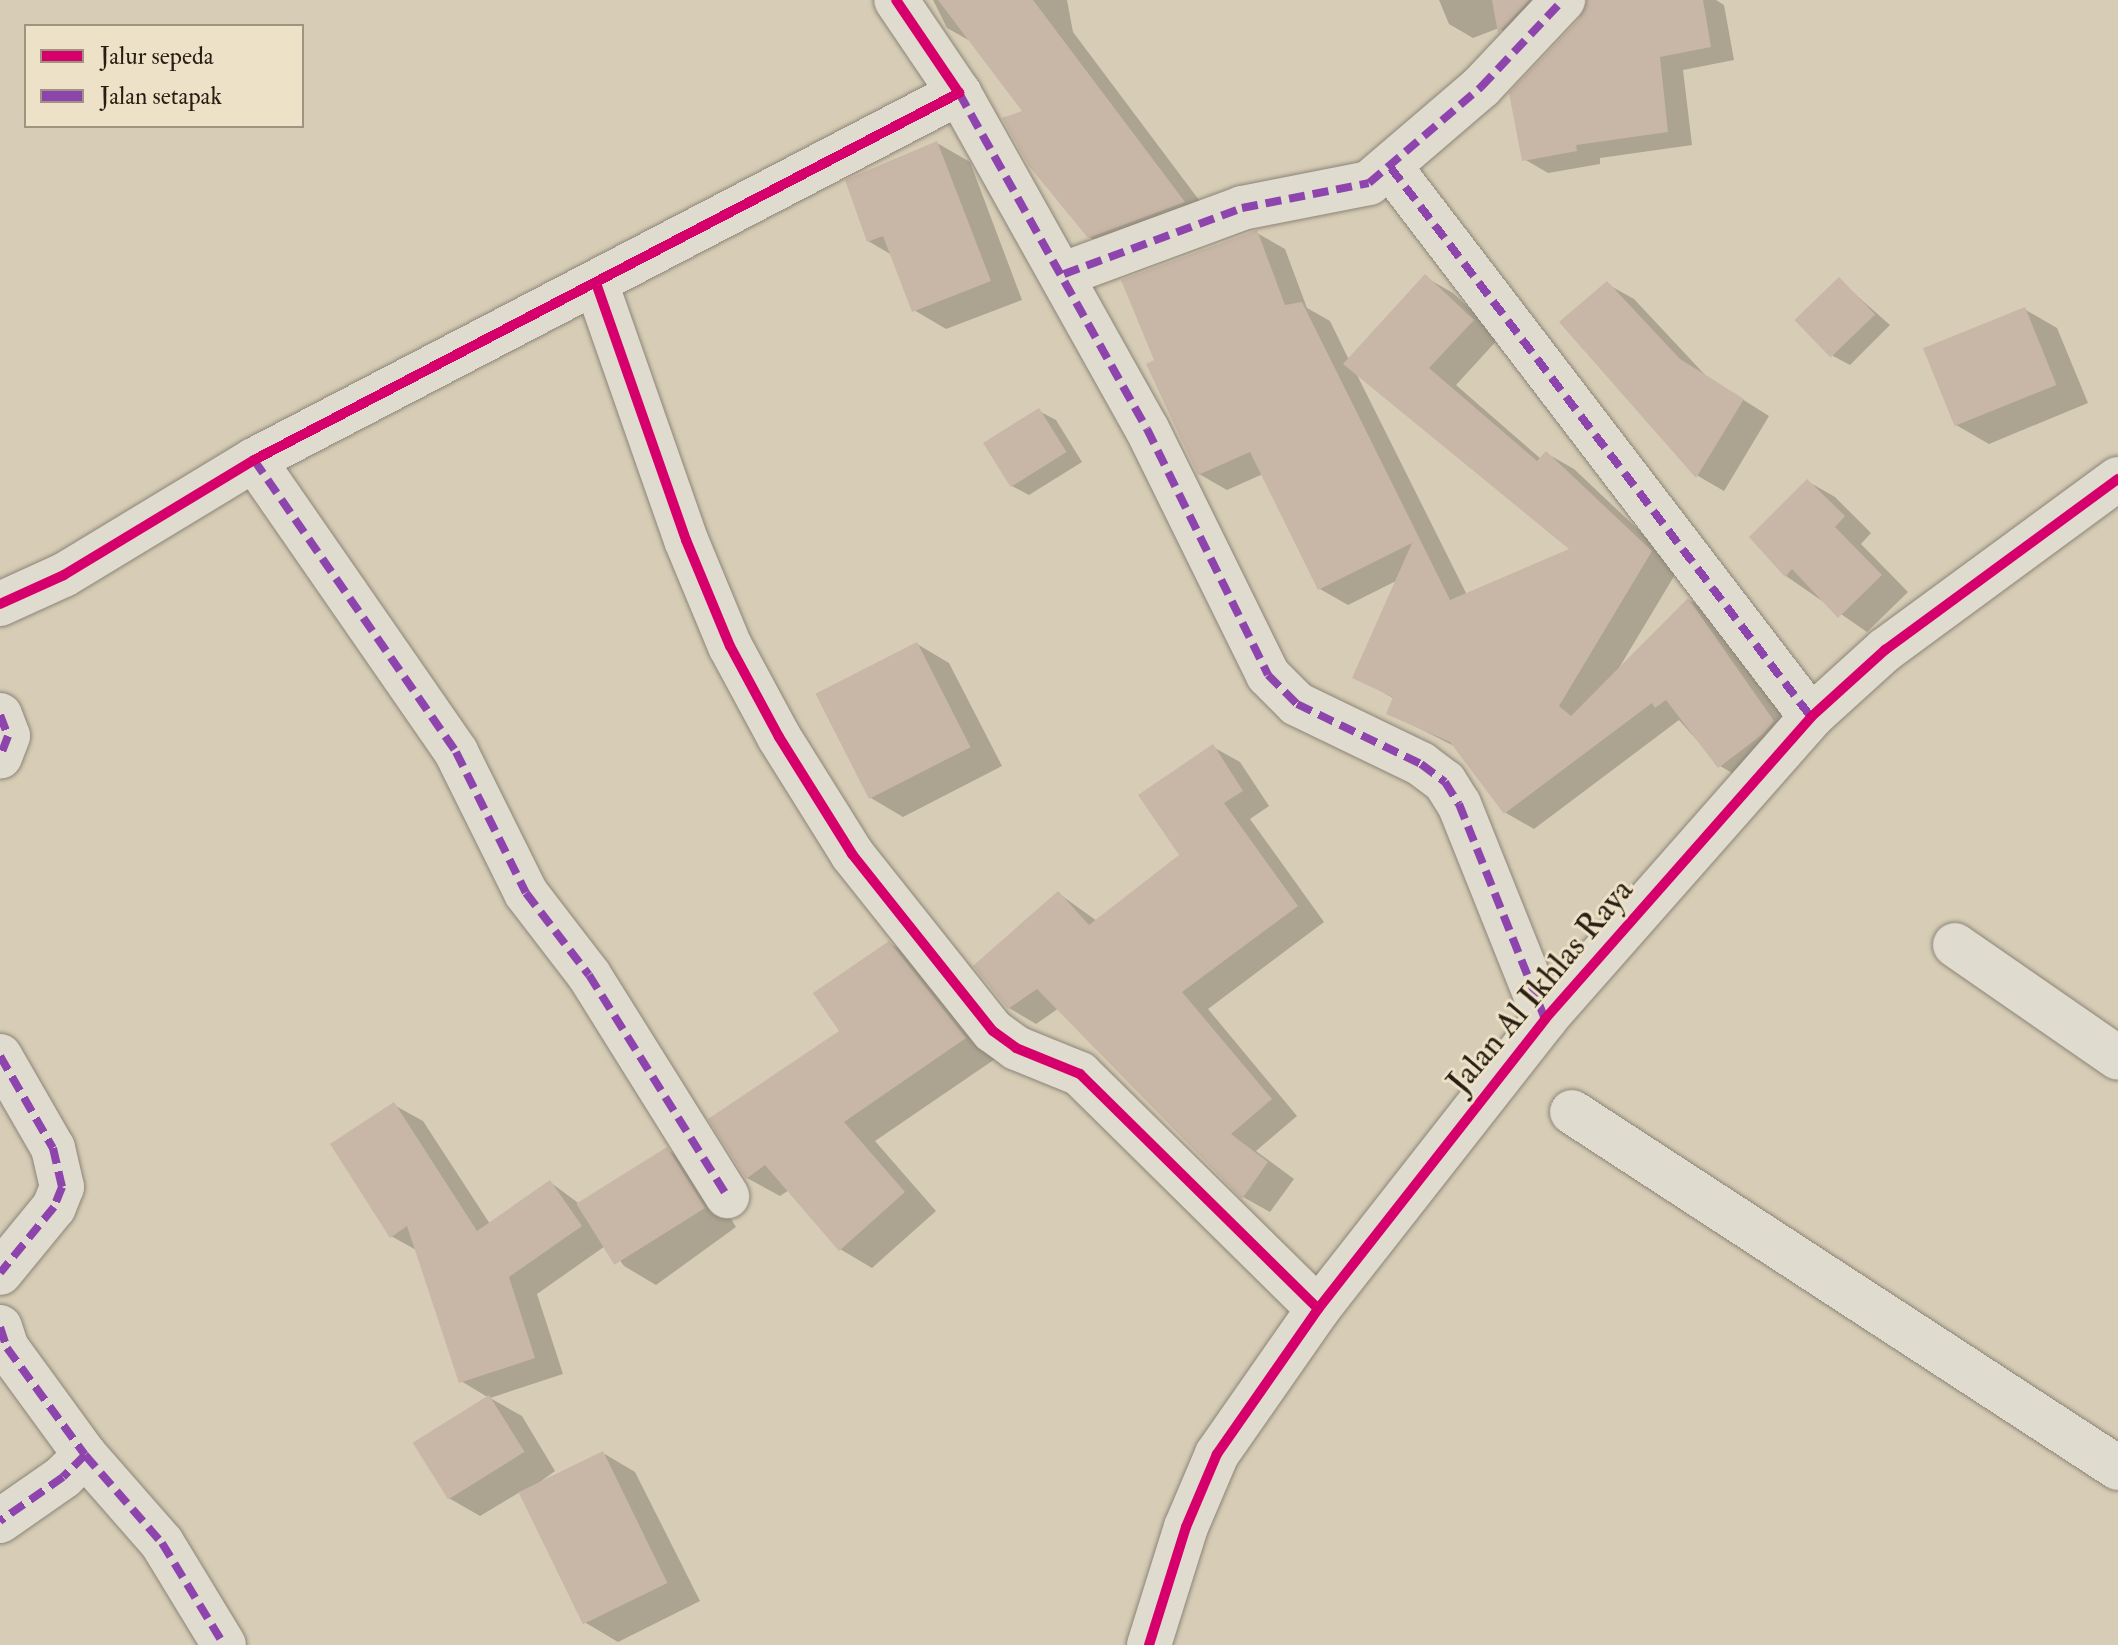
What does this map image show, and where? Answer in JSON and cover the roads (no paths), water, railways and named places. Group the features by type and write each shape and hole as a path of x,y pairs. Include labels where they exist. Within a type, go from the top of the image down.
{"street":[{"path":"896,0 959,93 1064,274 1268,675 1297,704 1421,764 1445,782 1459,804 1545,1019"},
{"path":"1064,274 1242,208 1342,192 1391,168 1481,87 1563,0"},
{"path":"0,604 64,575 254,460 959,93"},
{"path":"1391,168 1811,717"},
{"path":"596,283 686,540 730,646 779,737 852,854 993,1031 1016,1048 1080,1074 1318,1309"},
{"path":"254,460 456,752 495,839 533,905 589,975 727,1196"},
{"name":"Jalan Al Ikhlas Raya","path":"1149,1645 1186,1527 1217,1454 1318,1309 1545,1019 1811,717 1885,650 2118,479"},
{"path":"0,715 8,736 0,757"},
{"path":"1955,945 2118,1058"},
{"path":"0,1056 53,1148 62,1187 54,1207 0,1273"},
{"path":"1572,1112 2118,1468"},
{"path":"0,1327 7,1348 85,1455 162,1543 224,1645"},
{"path":"0,1521 63,1477 85,1455"}]}
